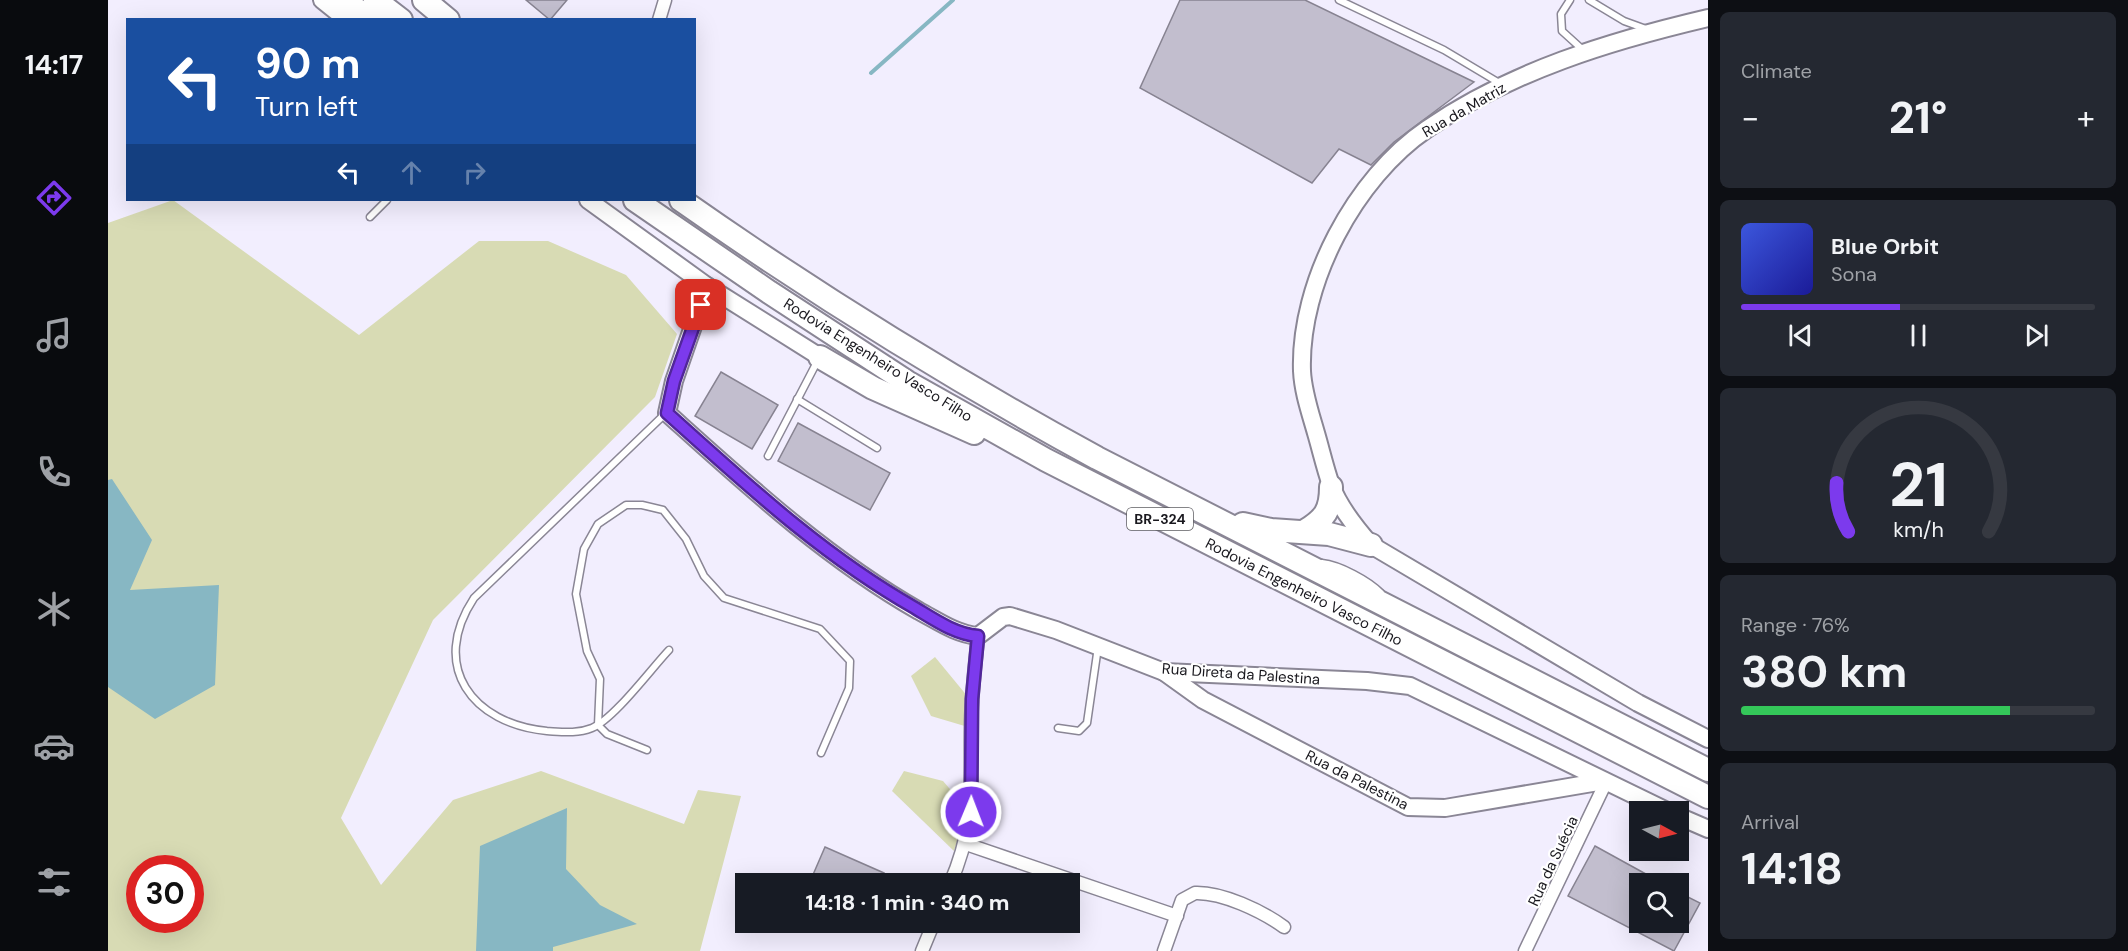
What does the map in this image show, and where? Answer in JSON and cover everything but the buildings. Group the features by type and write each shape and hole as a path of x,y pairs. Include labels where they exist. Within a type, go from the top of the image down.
{"highway":[{"path":"338,0 373,18"},
{"path":"375,0 398,18"},
{"path":"424,0 446,18"},
{"name":"Rodovia Engenheiro Vasco Filho","path":"636,201 769,292 907,382 1046,460 1708,797"},
{"name":"Rodovia Engenheiro Vasco Filho","path":"682,201 877,331 1011,411 1122,471 1708,770"},
{"path":"820,357 873,388 914,408 1046,460"},
{"path":"1122,471 1150,478 1240,523 1271,530 1305,531 1339,536 1371,545"},
{"path":"1305,531 1321,521 1326,514 1331,487"}],"main road":[{"path":"322,0 344,18"},
{"name":"Rua da Matriz","path":"1371,545 1350,519 1331,487 1306,400 1302,371 1304,339 1310,309 1331,247 1354,206 1386,164 1425,130 1504,86 1585,51 1652,31 1708,18"},
{"path":"589,201 707,286 820,357"},
{"path":"707,286 674,381 667,413 739,478 837,559 950,628 978,636"},
{"path":"1371,545 1638,703 1708,739"},
{"name":"Rua Direta da Palestina","path":"978,636 1003,617 1010,616 1098,646 1164,672 1367,681 1410,686 1646,801"},
{"name":"Rua da Palestina","path":"1164,672 1203,700 1408,807 1445,808 1605,782"},
{"path":"1689,821 1708,829"}],"street":[{"path":"660,18 665,0"},
{"path":"954,873 966,844 971,812 972,699 978,636"},
{"name":"Rua da Suécia","path":"1525,951 1605,782"},
{"path":"966,844 1177,916"},
{"path":"1164,951 1186,897 1203,893 1265,914 1284,927"},
{"path":"922,951 929,933"}],"lane":[{"path":"1339,0 1444,50 1504,86"},
{"path":"1570,0 1561,14 1562,31 1585,51"},
{"path":"1588,0 1624,21 1652,31"},
{"path":"370,217 386,201"},
{"path":"768,456 820,357"},
{"path":"798,399 877,448"},
{"path":"667,413 474,598 463,614 456,634 454,651 457,670 470,693 494,716 509,724 565,733 579,732 598,725 669,650"},
{"path":"647,750 607,734 598,725 600,679 587,651 576,594 584,549 598,524 626,505 642,504 663,510 686,539 704,576 724,598 819,630 850,661 849,688 821,753"},
{"path":"1058,729 1079,731 1087,723 1098,646"}],"green space":[{"path":"174,201 359,335 479,241 548,241 626,275 677,334 655,397 433,620 341,818 381,885 453,800 541,771 684,824 698,790 741,796 700,951 108,951 108,223"},
{"path":"935,657 968,697 968,727 931,716 911,676"},
{"path":"904,771 943,781 967,809 954,851 892,791"}],"water":[{"path":"112,479 152,540 130,590 219,585 215,685 155,719 108,687 108,480"},
{"path":"567,808 566,869 600,905 637,924 553,947 553,951 476,951 480,846"}],"waterway":[{"path":"871,73 953,0"}],"route":[{"path":"701,305 674,381 667,413 739,478 837,559 950,628 978,636 972,699 971,812"}]}
